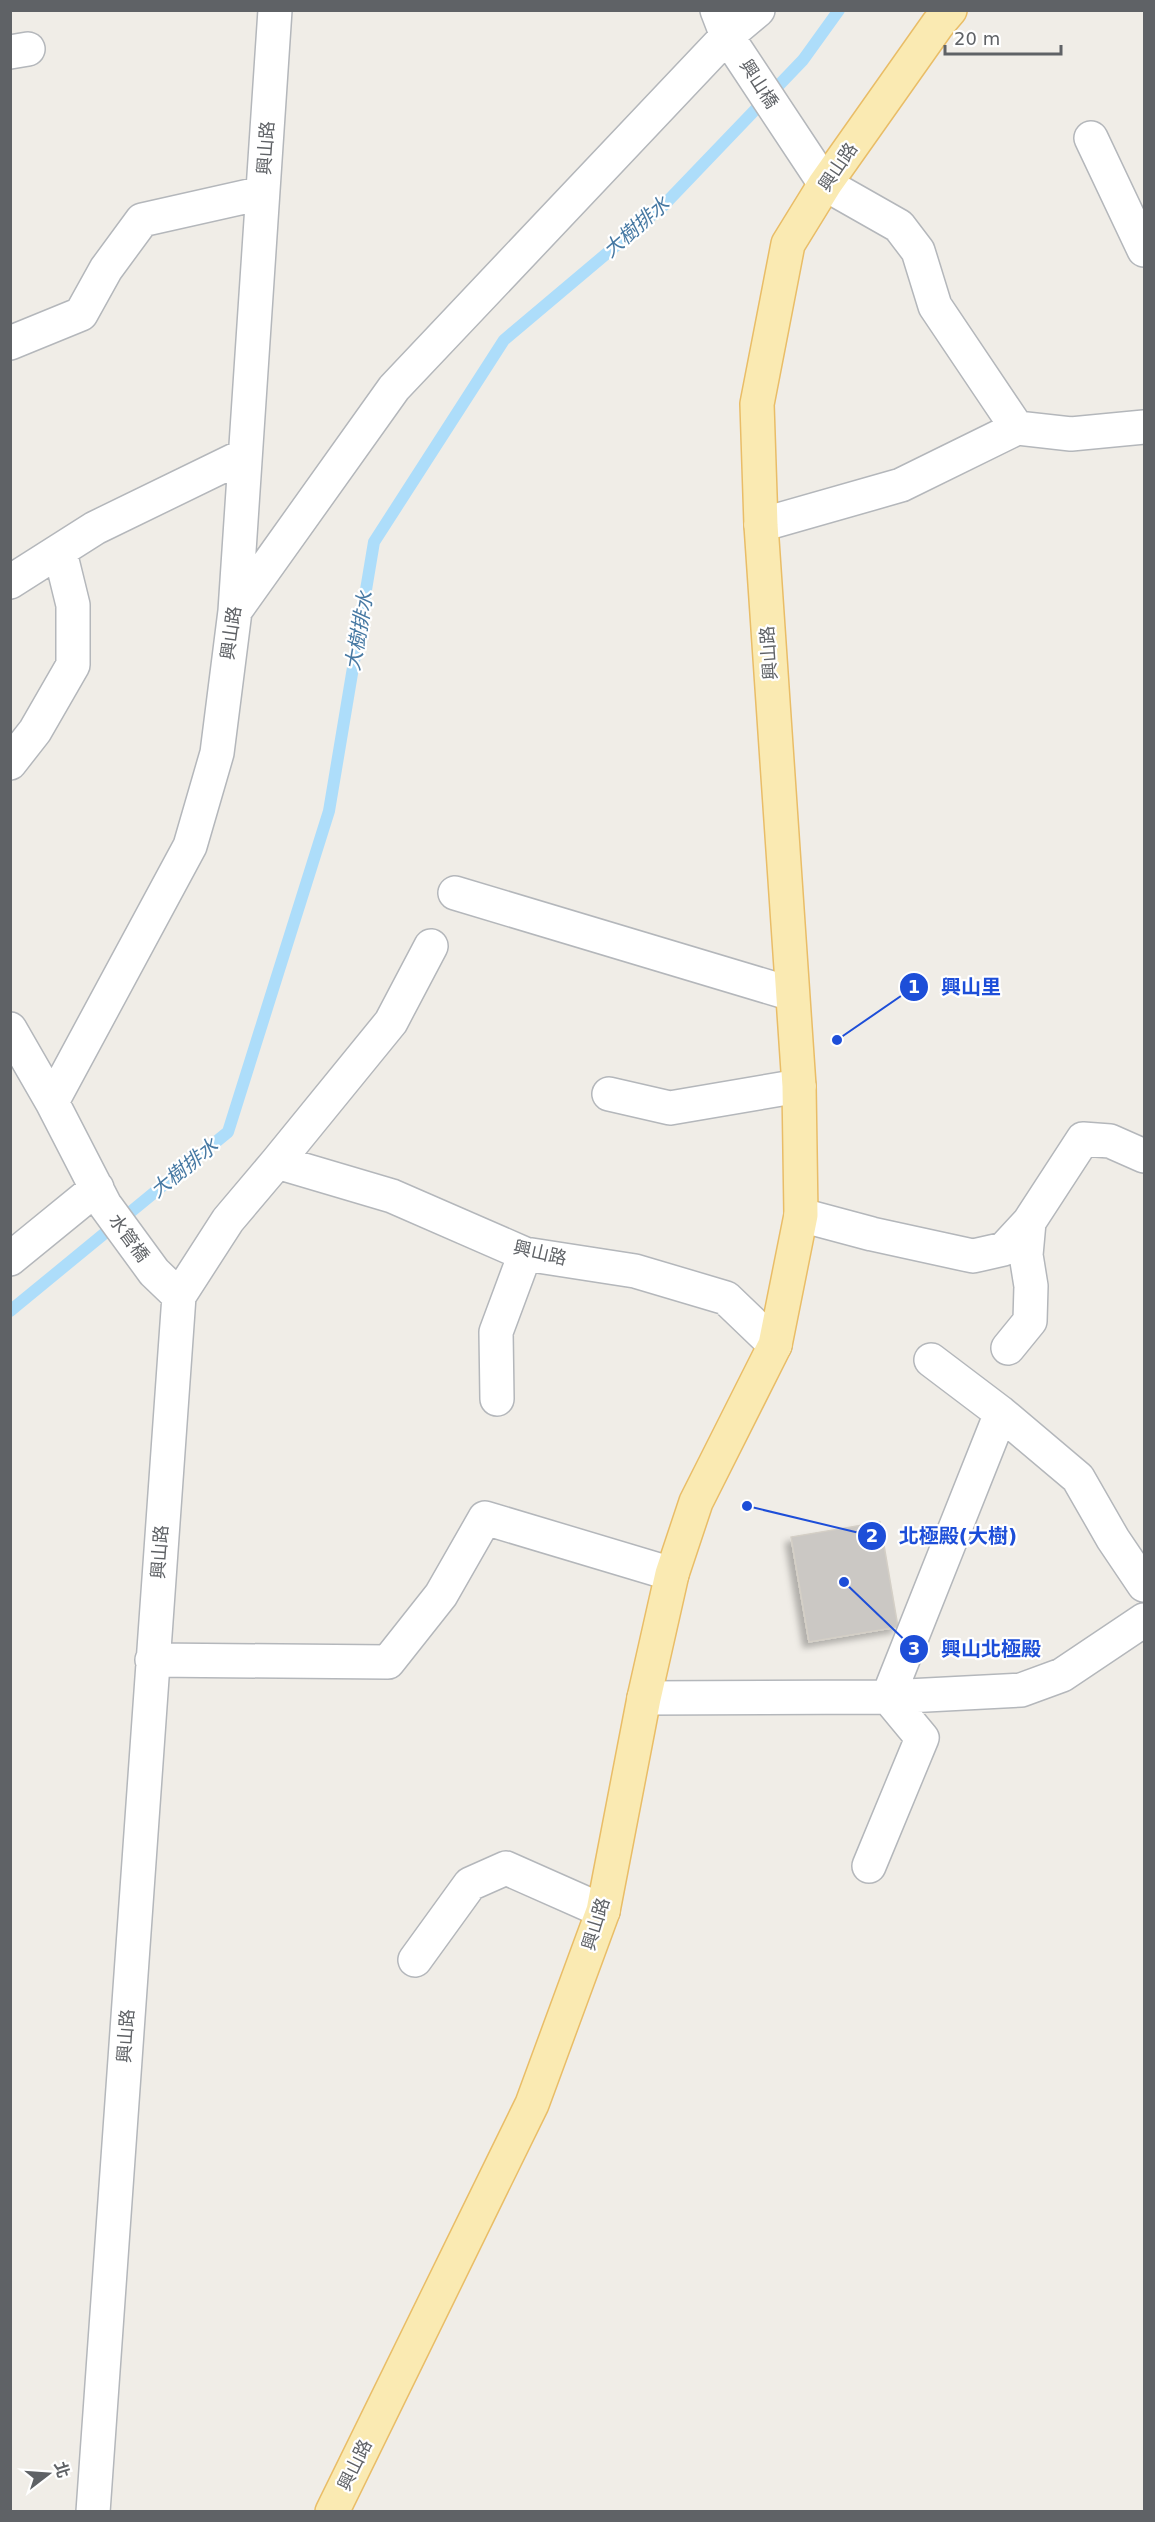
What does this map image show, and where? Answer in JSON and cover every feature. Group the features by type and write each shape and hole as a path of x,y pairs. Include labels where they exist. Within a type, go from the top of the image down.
{"main road":[{"name":"興山路","path":"332,2511 532,2104 603,1911 644,1698 672,1574 696,1502 776,1345 801,1215 798,1086 760,525 757,404 788,244 825,184 950,10"}],"street":[{"name":"興山路","path":"52,1102 190,846 217,753 235,611 275,10"},
{"path":"235,611 394,388 728,19 758,10"},
{"name":"興山橋","path":"728,19 790,131 825,184"},
{"path":"1091,138 1144,250"},
{"path":"825,184 899,226 918,251 935,306 1017,428"},
{"path":"10,343 81,314 105,269 142,220 262,193"},
{"path":"760,525 901,485 1017,428 1071,434 1144,428"},
{"path":"10,582 95,528 245,455"},
{"path":"10,763 35,731 73,665 73,604 60,552"},
{"path":"455,893 792,994"},
{"path":"277,1162 391,1022 431,946"},
{"path":"10,1029 52,1102 101,1197 10,1259"},
{"path":"10,1080 52,1102"},
{"path":"609,1094 670,1108 798,1086"},
{"path":"801,1215 872,1234 973,1256 1004,1249 1029,1222 1083,1139 1110,1141 1144,1156"},
{"name":"興山路","path":"93,2511 179,1296 228,1220 277,1162 392,1196 525,1254 635,1271 726,1298 776,1345"},
{"name":"水管橋","path":"101,1197 154,1272 179,1296"},
{"path":"1008,1348 1030,1321 1031,1286 1026,1255 1029,1222"},
{"path":"497,1399 496,1332 525,1254"},
{"path":"931,1360 1001,1413 1078,1478 1113,1539 1144,1585"},
{"path":"888,1697 1001,1413"},
{"path":"152,1660 388,1662 441,1595 484,1518 672,1574"},
{"path":"644,1698 888,1697 1021,1690 1062,1675 1144,1620"},
{"path":"869,1866 922,1738 888,1697"},
{"path":"415,1960 470,1884 506,1868 603,1911"}],"building":[{"path":"880,1522 898,1627 809,1642 791,1537"}],"waterway":[{"name":"大樹排水","path":"10,1311 228,1132 329,811 374,542 504,340 663,206 803,60 839,10"}],"place":[{"name":"興山里","path":"837,1040"},
{"name":"北極殿(大樹)","path":"747,1506"},
{"name":"興山北極殿","path":"844,1582"}]}
